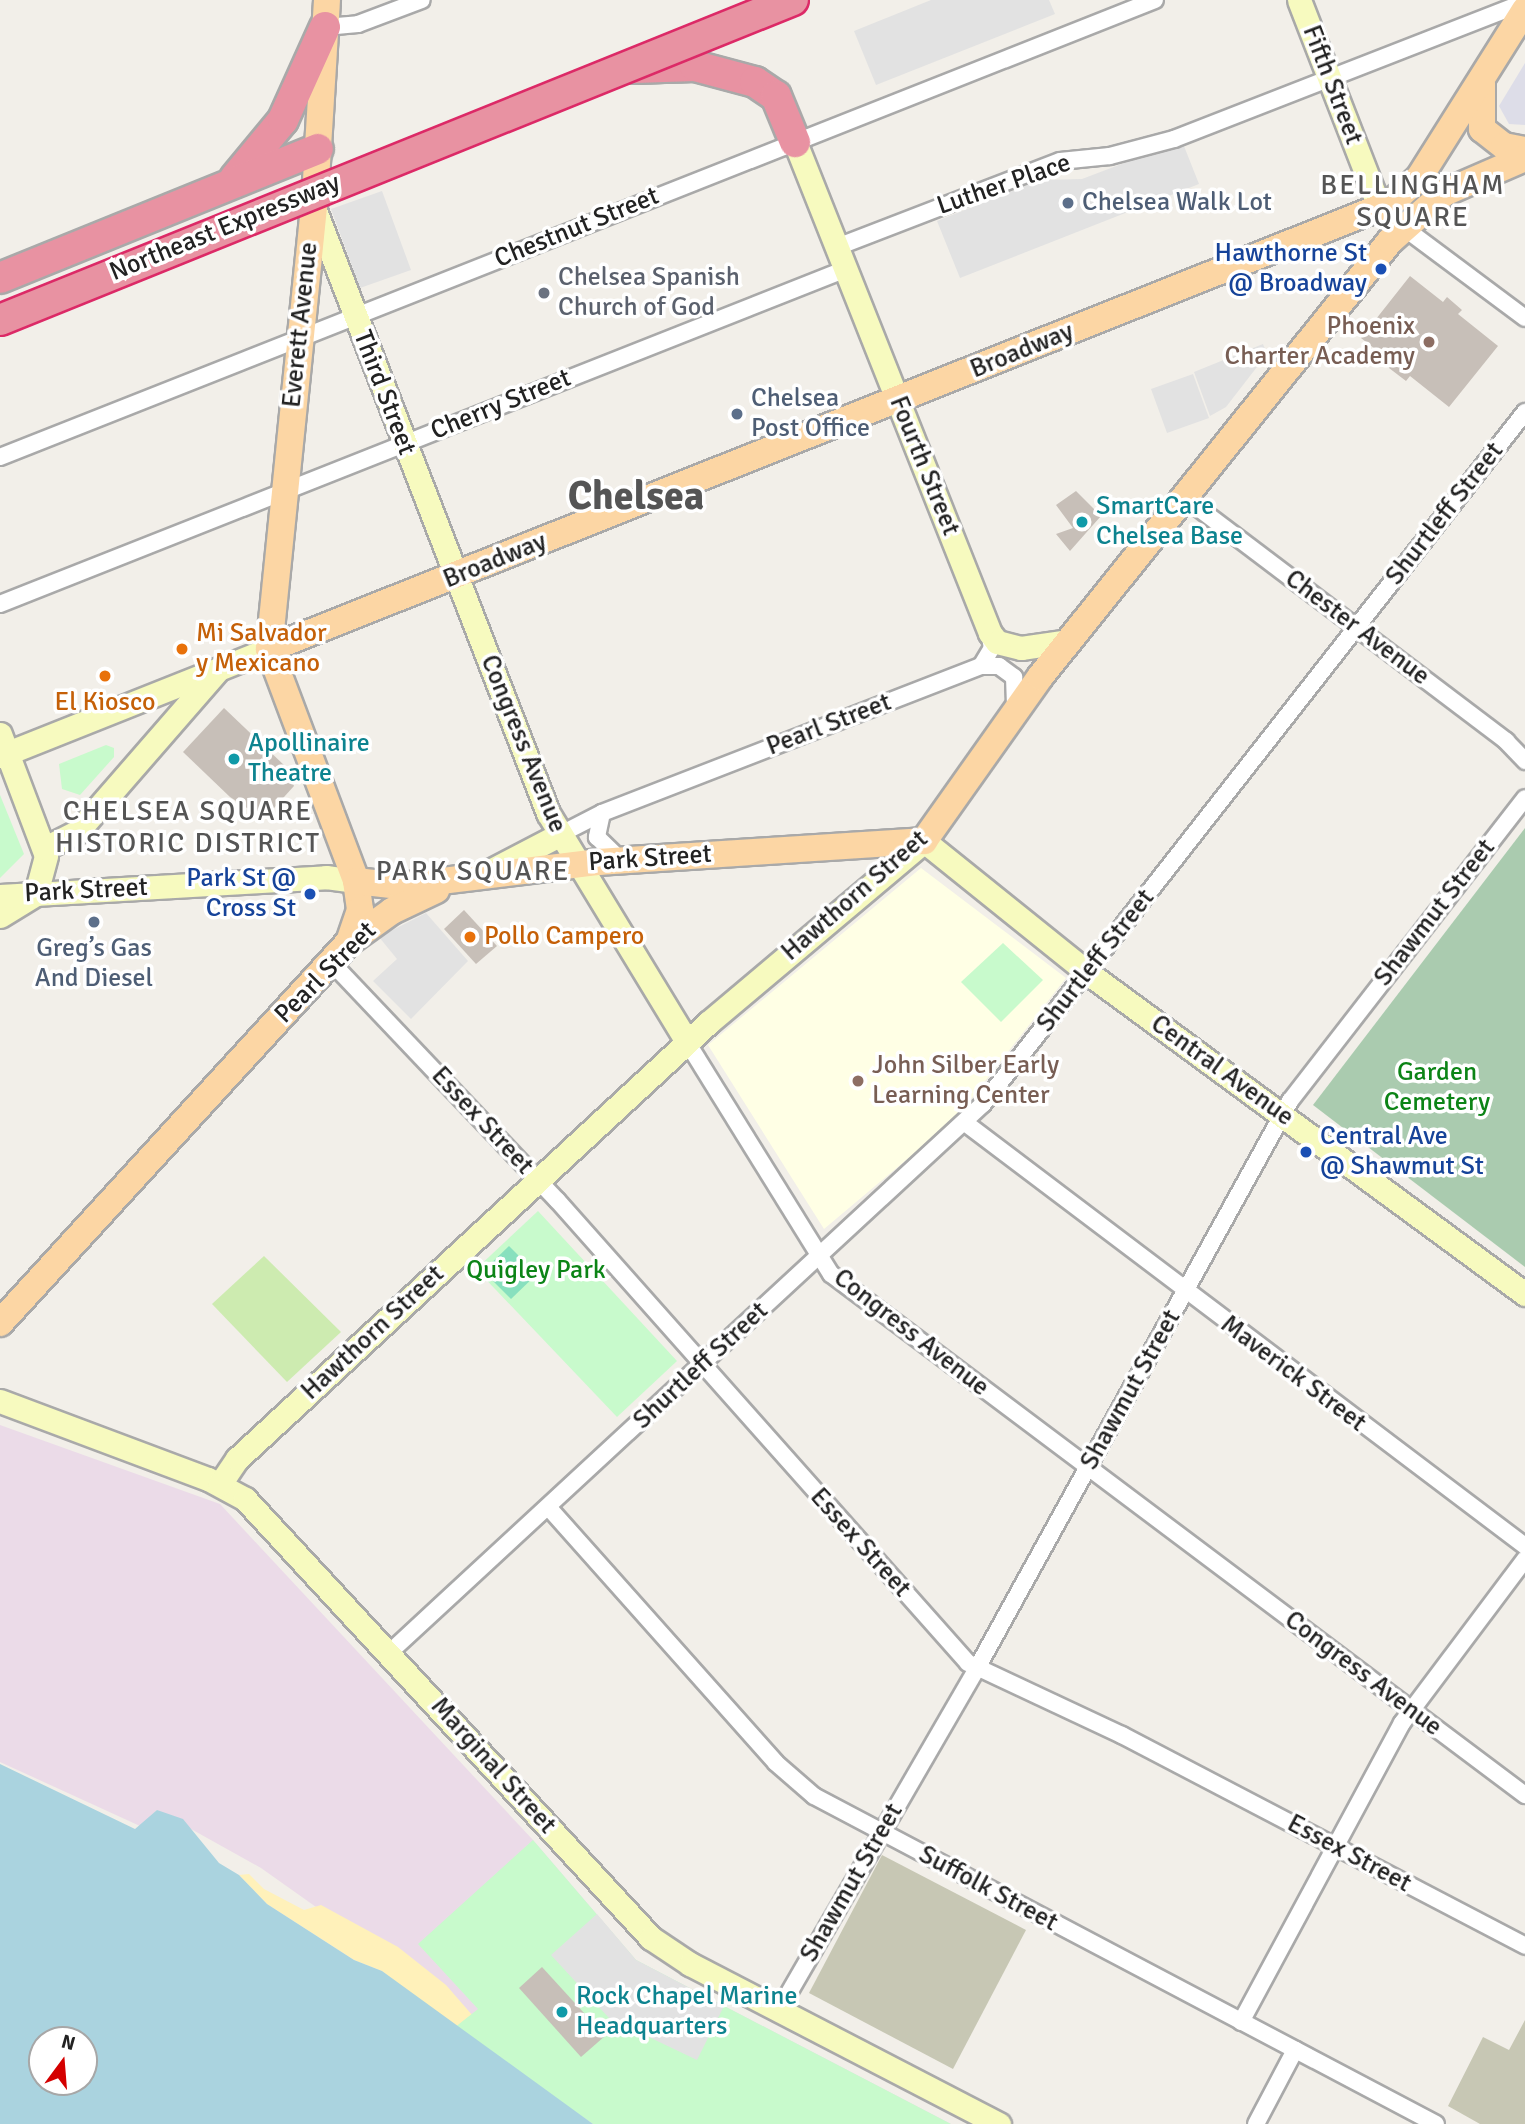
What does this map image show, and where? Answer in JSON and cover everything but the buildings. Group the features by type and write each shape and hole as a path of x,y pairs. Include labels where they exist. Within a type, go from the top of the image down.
{"highway":[{"name":"Northeast Expressway","path":"0,319 792,0"},
{"name":"Northeast Expressway","path":"0,319 792,0"},
{"path":"198,199 240,175 263,151 283,120 326,13"},
{"path":"597,78 660,64 747,78 776,96 795,142"},
{"path":"0,278 318,149"}],"main road":[{"name":"Broadway","path":"269,649 1380,209 1419,178 1525,10"},
{"name":"Everett Avenue","path":"269,649 314,208 326,13"},
{"path":"1484,75 1478,111 1482,129 1504,146 1525,150"},
{"path":"1403,227 1455,186 1525,158"},
{"name":"Hawthorn Street","path":"924,841 1069,641 1403,227"},
{"path":"269,649 356,881 360,910 349,942"},
{"name":"Park Street","path":"356,881 400,886 575,864 924,841"},
{"name":"Pearl Street","path":"0,1323 349,942 404,904 474,877"}],"street":[{"path":"326,13 358,24 422,0"},
{"name":"Chestnut Street","path":"0,457 1154,0"},
{"name":"Fifth Street","path":"1299,0 1380,209"},
{"path":"1330,79 1525,2"},
{"name":"Luther Place","path":"837,247 1043,167 1174,139 1330,79"},
{"name":"Fourth Street","path":"795,142 988,629"},
{"name":"Third Street","path":"314,208 456,577"},
{"path":"1403,227 1525,318"},
{"name":"Cherry Street","path":"0,604 846,269"},
{"name":"Shurtleff Street","path":"389,1653 964,1122 1088,973 1525,412"},
{"name":"Chester Avenue","path":"1185,498 1356,627 1525,761"},
{"name":"Congress Avenue","path":"456,577 559,835 831,1273 1525,1795"},
{"path":"988,629 998,642 1021,648 1069,641"},
{"path":"981,666 992,648 988,629"},
{"name":"Broadway","path":"3,748 269,649"},
{"path":"981,666 999,666 1016,679 1010,719"},
{"name":"Pearl Street","path":"474,877 602,813 981,666"},
{"path":"46,848 76,832 219,669"},
{"path":"0,916 36,894 46,848 3,748"},
{"name":"Shawmut Street","path":"779,2010 977,1668 1282,1116 1525,798"},
{"path":"602,813 597,837 622,860"},
{"name":"Central Avenue","path":"924,841 1088,973 1525,1294"},
{"name":"Hawthorn Street","path":"220,1484 237,1459 687,1042 924,841"},
{"name":"Park Street","path":"0,896 326,877 356,881"},
{"path":"0,905 36,894"},
{"name":"Essex Street","path":"331,962 538,1180 977,1668 1122,1735 1525,1945"},
{"name":"Maverick Street","path":"964,1122 1185,1292 1525,1546"},
{"name":"Marginal Street","path":"0,1401 220,1484 268,1520 651,1938 779,2010 999,2124"},
{"name":"Suffolk Street","path":"549,1508 788,1775 829,1806 1436,2124"},
{"path":"1241,2022 1334,1846 1413,1711 1525,1559"},
{"path":"1256,2124 1295,2050"}],"shaded area":[{"path":"931,0 1049,0 1055,14 876,85 854,31"},
{"path":"1525,63 1525,125 1509,124 1499,106"},
{"name":"Chelsea Walk Lot","path":"1182,141 1199,184 960,278 937,221 1040,180 1082,179"},
{"path":"382,191 411,270 360,288 331,209"},
{"path":"1263,344 1267,354 1226,407 1210,416 1194,372"},
{"path":"1193,374 1209,418 1167,433 1151,389"},
{"name":"John Silber Early Learning Center","path":"921,868 1066,978 956,1118 824,1229 708,1045"},
{"path":"426,913 468,961 411,1019 373,981 397,959 379,937"},
{"path":"0,1425 220,1504 533,1840 636,1960 951,2124 593,2124 381,1953 261,1868 157,1810 140,1826 0,1762"},
{"path":"882,1855 1026,1930 953,2069 809,1993"},
{"path":"597,1914 636,1960 724,2006 697,2060 609,2018 551,1955"},
{"path":"1525,2020 1525,2124 1480,2124 1448,2106 1483,2037 1509,2050"}],"green space":[{"path":"106,745 114,748 114,757 80,795 62,789 59,764"},
{"path":"0,795 24,854 0,878"},
{"name":"Garden Cemetery","path":"1525,828 1525,1267 1313,1105"},
{"path":"1003,943 1043,980 1001,1022 961,982"},
{"name":"Quigley Park","path":"538,1211 677,1361 617,1417 476,1269"},
{"path":"509,1246 537,1274 511,1299 483,1271"},
{"path":"264,1256 341,1332 287,1382 212,1304"},
{"path":"533,1840 636,1960 951,2124 593,2124 454,2028 478,2009 418,1944"}],"sand":[{"path":"249,1874 264,1889 304,1910 321,1905 398,1947 446,1985 473,2016 454,2028 382,1971 354,1960 267,1904 239,1875"}],"water":[{"path":"0,1764 135,1829 157,1810 183,1819 219,1863 239,1875 267,1904 354,1960 382,1971 593,2124 0,2124"}],"place":[{"name":"Chelsea Walk Lot","path":"1068,203"},
{"name":"Hawthorne St @ Broadway","path":"1381,269"},
{"name":"Chelsea Spanish Church of God","path":"544,293"},
{"name":"Phoenix Charter Academy","path":"1429,342"},
{"name":"Chelsea Post Office","path":"737,414"},
{"name":"SmartCare Chelsea Base","path":"1082,522"},
{"name":"Mi Salvador y Mexicano","path":"182,649"},
{"name":"El Kiosco","path":"105,676"},
{"name":"Apollinaire Theatre","path":"234,759"},
{"name":"Park St @ Cross St","path":"310,894"},
{"name":"Greg’s Gas And Diesel","path":"94,922"},
{"name":"Pollo Campero","path":"470,937"},
{"name":"John Silber Early Learning Center","path":"858,1081"},
{"name":"Central Ave @ Shawmut St","path":"1306,1152"},
{"name":"Rock Chapel Marine Headquarters","path":"562,2012"}],"district":[{"name":"BELLINGHAM SQUARE","path":"1413,201"},
{"name":"Chelsea","path":"636,496"},
{"name":"CHELSEA SQUARE HISTORIC DISTRICT","path":"188,827"},
{"name":"PARK SQUARE","path":"473,871"}]}
